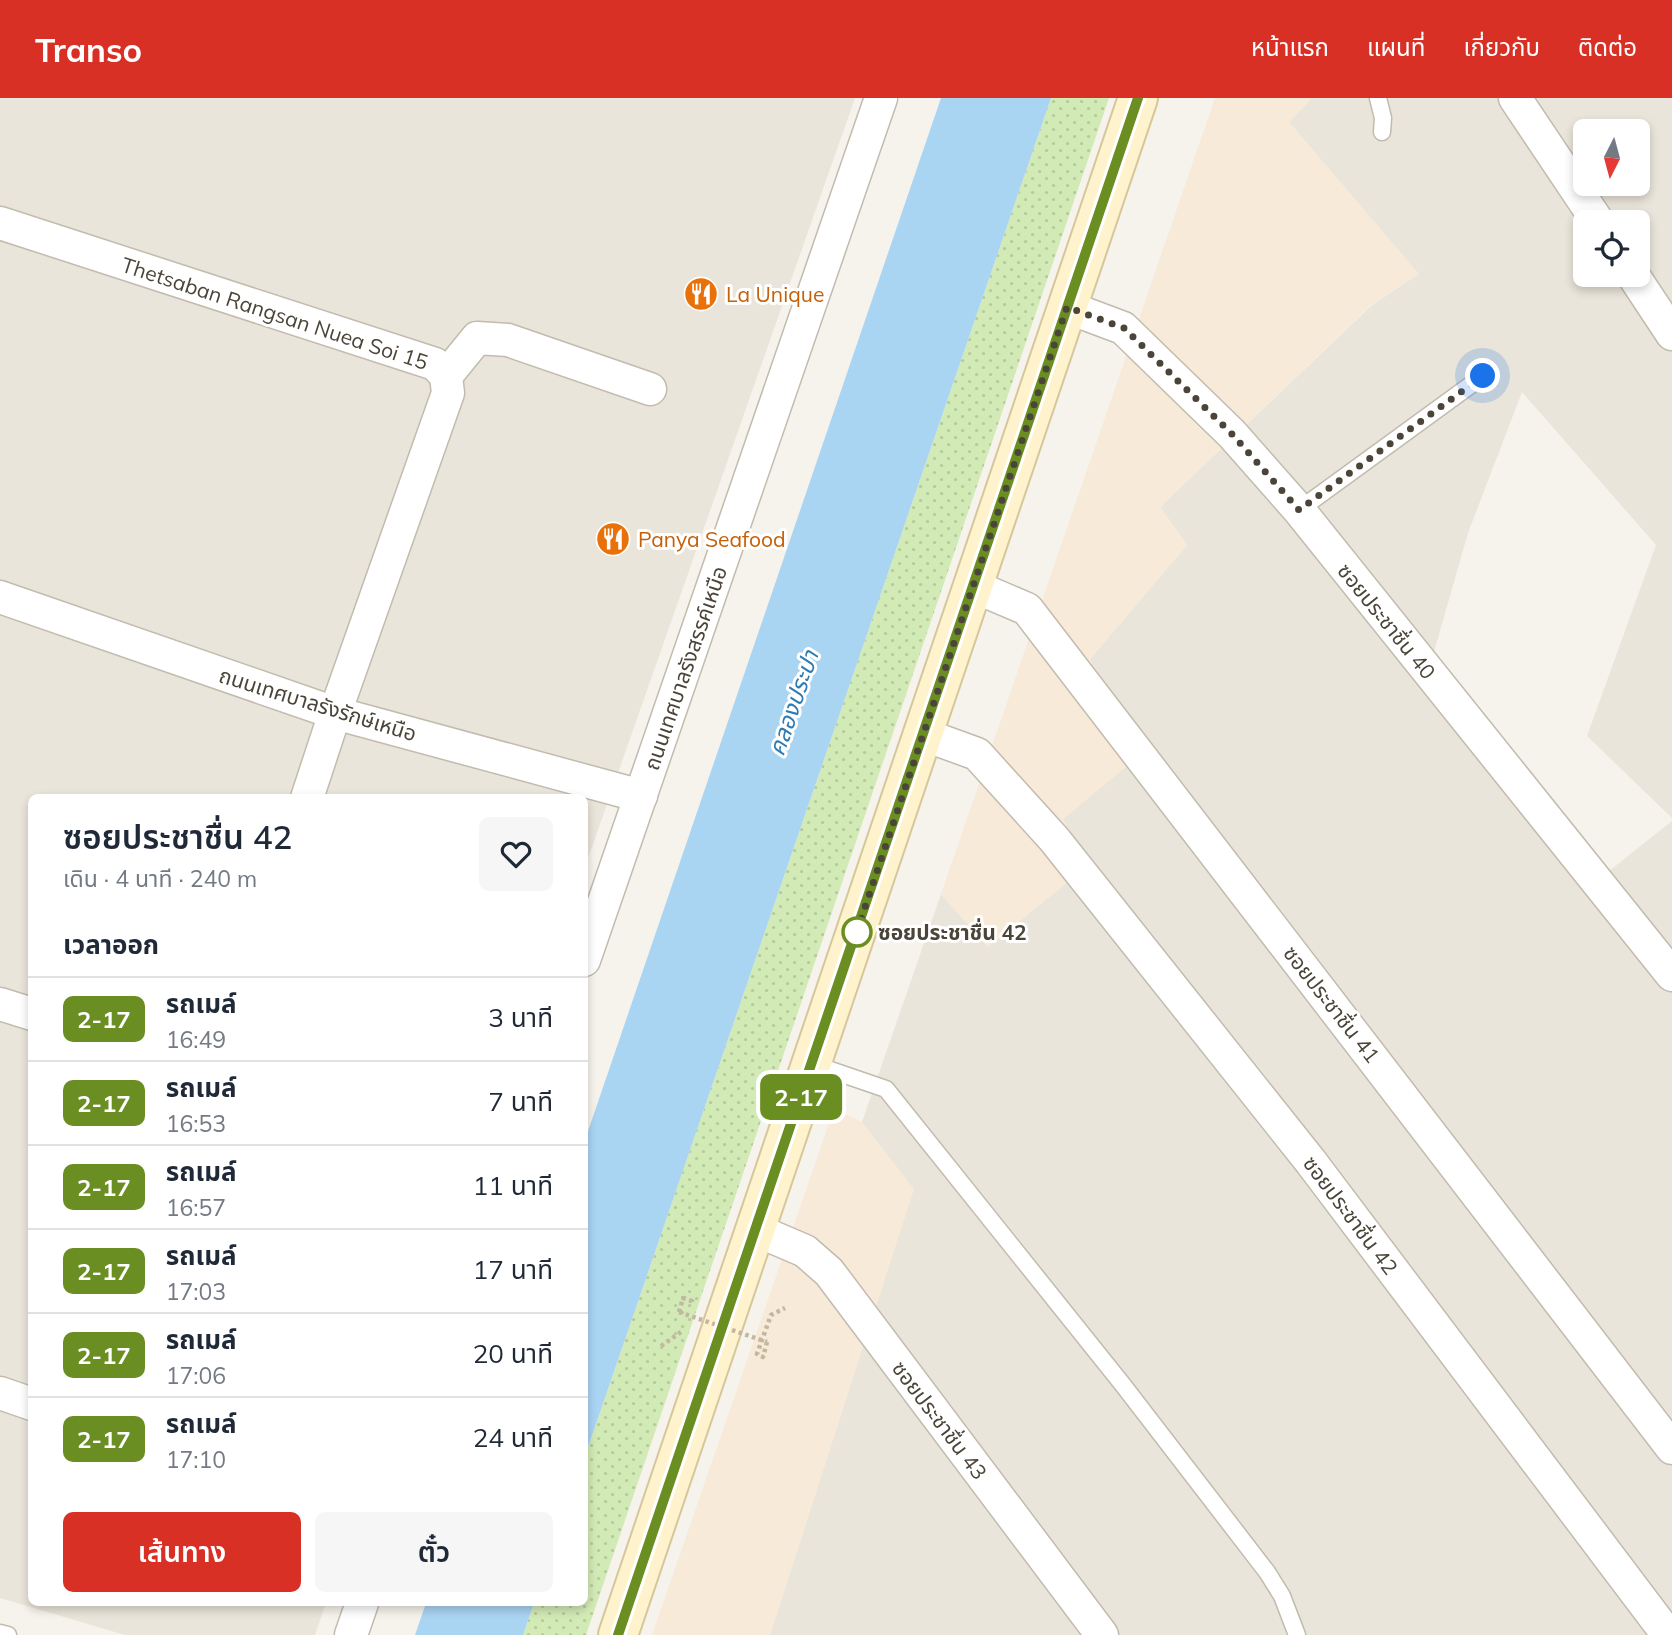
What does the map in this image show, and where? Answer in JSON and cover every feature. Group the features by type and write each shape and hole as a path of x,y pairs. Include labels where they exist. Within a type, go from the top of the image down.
{"main road":[{"path":"623,1634 922,734 1138,98"}],"street":[{"name":"ถนนเทศบาลรังสรรค์เหนือ","path":"588,948 881,98"},
{"path":"1515,98 1590,210"},
{"name":"Thetsaban Rangsan Nuea Soi 15","path":"0,223 435,364 446,376 448,393 308,794"},
{"path":"1641,287 1672,334"},
{"name":"ซอยประชาชื่น 40","path":"1067,307 1124,328 1232,434 1299,510 1672,975"},
{"path":"446,376 477,338 508,340 650,389"},
{"name":"ซอยประชาชื่น 41","path":"973,586 1027,609 1672,1448"},
{"name":"ถนนเทศบาลรังรักษ์เหนือ","path":"0,597 335,713 641,796"},
{"name":"ซอยประชาชื่น 42","path":"922,734 976,754 1054,839 1320,1173 1668,1635"},
{"path":"0,1004 28,1013"},
{"name":"ซอยประชาชื่น 43","path":"756,1230 805,1251 829,1272 1102,1635"},
{"path":"0,1393 28,1403"},
{"path":"351,1635 361,1606"}],"lane":[{"path":"1378,98 1383,118 1382,132"},
{"path":"1299,510 1483,376"},
{"path":"813,1064 886,1089 1123,1385 1267,1572 1282,1596 1297,1635"},
{"path":"0,1633 8,1635"}],"path":[{"path":"662,1346 681,1335 692,1301 683,1298 679,1312 767,1342 762,1357 757,1354 771,1315 785,1308"}],"shaded area":[{"path":"0,98 855,98 588,858 588,794 28,794 28,1606 325,1606 315,1635 125,1635 0,1598"},
{"path":"1215,98 1312,98 1289,122 1419,274 1370,306 1160,507 1187,545 1090,659 1127,766 1063,819 1089,865 988,947 941,894"},
{"path":"1312,98 1672,98 1672,818 1587,736 1656,545 1522,392 1468,533 1434,652 1609,871 1672,821 1672,1635 770,1635 913,1190 862,1122 941,894 988,947 1063,819 1127,765 1090,659 1187,545 1160,507 1371,306 1418,274 1289,122"},
{"path":"834,1109 862,1122 914,1189 770,1635 652,1635"}],"green space":[{"path":"1051,98 1109,98 586,1635 523,1635 533,1606 588,1606 588,1447"}],"water":[{"name":"คลองประปา","path":"941,98 1051,98 588,1447 588,1131"},
{"path":"425,1606 533,1606 523,1635 415,1635"}],"bus line":[{"name":"2-17","path":"618,1635 1138,98"}],"place":[{"name":"La Unique","path":"701,294"},
{"name":"Panya Seafood","path":"613,539"},
{"name":"ซอยประชาชื่น 42","path":"857,932"}],"route":[{"path":"857,932 855,937 1067,307 1124,328 1232,434 1299,510 1483,376"}]}
